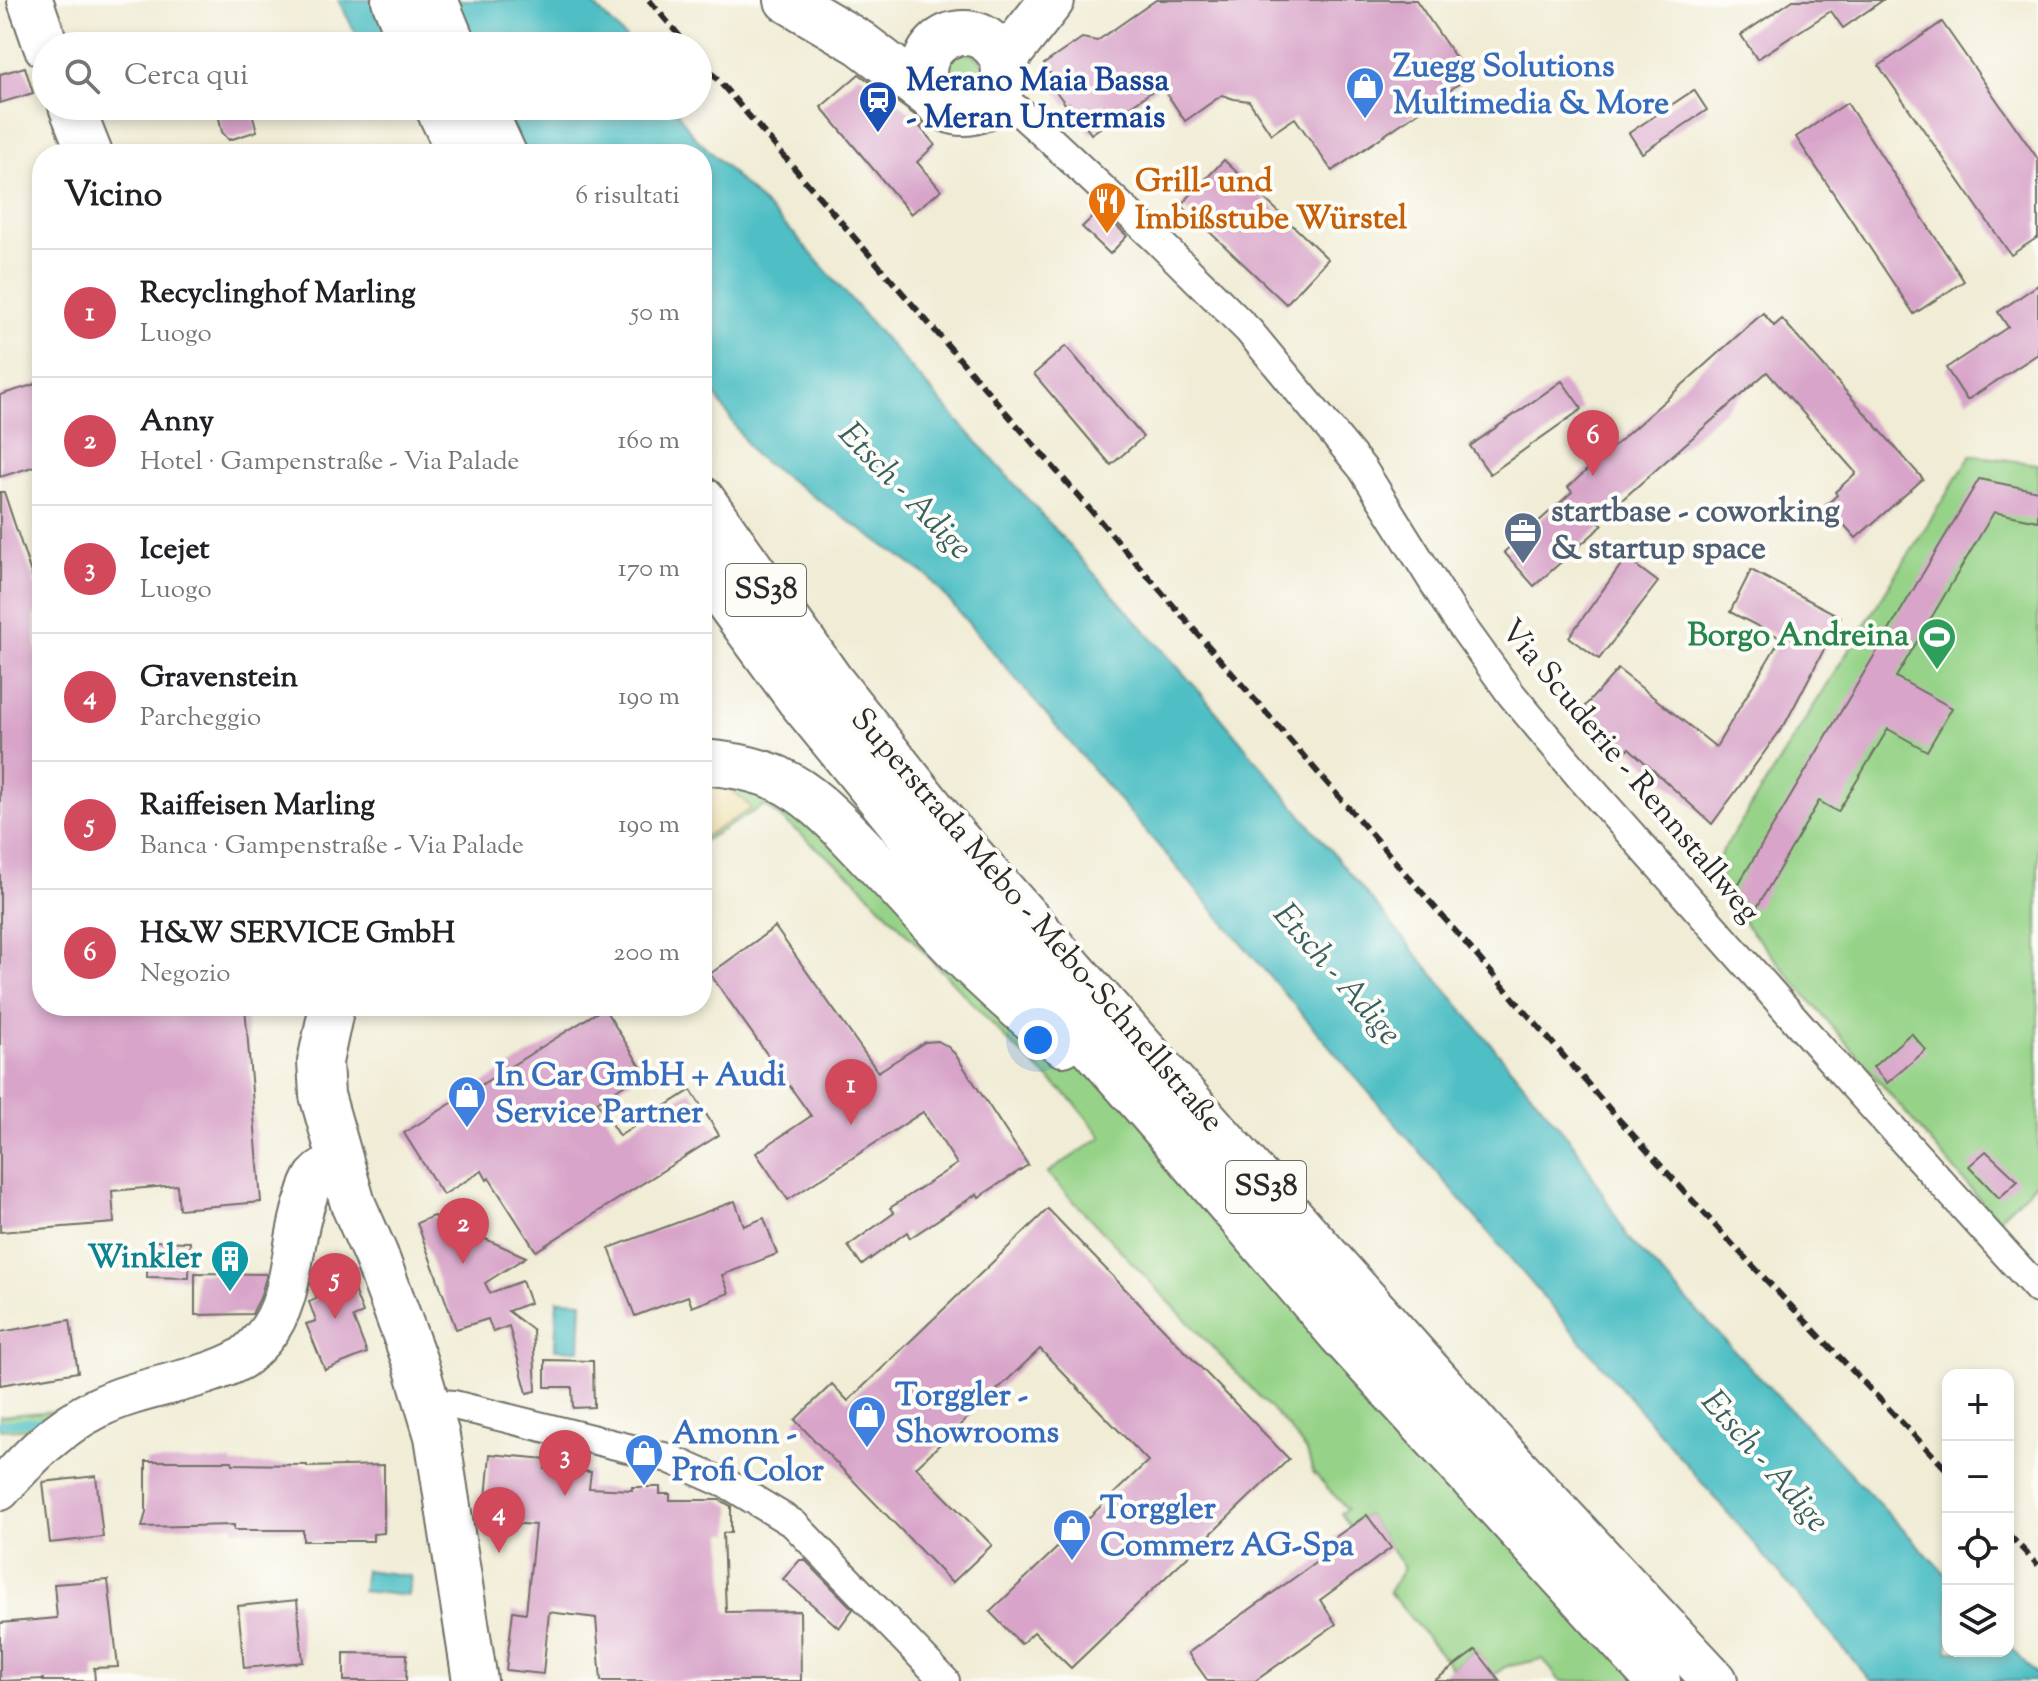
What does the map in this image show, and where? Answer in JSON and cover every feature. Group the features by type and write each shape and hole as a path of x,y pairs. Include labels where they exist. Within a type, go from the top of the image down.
{"main road":[{"path":"30,0 41,32"},
{"path":"394,0 407,32"},
{"path":"435,0 448,32"},
{"path":"787,0 860,43 942,107 957,113 971,113 984,108 996,20 1042,0"},
{"path":"991,65 1052,0"},
{"path":"931,97 923,72 932,48 944,38 959,33 991,65"},
{"path":"860,43 932,48"},
{"path":"77,120 86,144"},
{"path":"440,120 446,144"},
{"path":"443,120 455,144"},
{"path":"488,120 499,144"},
{"name":"Superstrada Mebo - Mebo-Schnellstraße","path":"712,513 831,681 954,836 1480,1429 1715,1681"},
{"name":"Superstrada Mebo - Mebo-Schnellstraße","path":"712,581 798,698 964,902 1150,1112 1340,1334 1658,1681"},
{"path":"712,763 731,764 781,780 825,810 987,981 1025,1015 1150,1112"},
{"path":"332,1016 320,1062 322,1095 353,1204 376,1256 428,1403 439,1447 475,1681"}],"street":[{"name":"Via Scuderie - Rennstallweg","path":"991,65 1016,109 1092,178 1249,331 1362,468 1454,615 1511,694 1851,1083 2038,1289"},
{"path":"0,1490 30,1456 63,1427 98,1407 137,1392 217,1369 244,1357 265,1336 282,1310 297,1232 314,1178 340,1159"},
{"path":"428,1403 454,1405 668,1458 733,1487 794,1524 945,1681"}],"green space":[{"path":"964,53 979,59 985,74 979,89 964,95 949,89 943,74 949,59"},
{"name":"Borgo Andreina","path":"1971,455 2038,464 2038,1181 1997,1220 1706,878"},
{"path":"712,764 756,771 1150,1112 1639,1681 1560,1681 1543,1659 1505,1667 1485,1681 1484,1661 1476,1650 1452,1668 1389,1592 1404,1568 1367,1515 1349,1526 1341,1513 1347,1509 1313,1472 1307,1452 1288,1427 1047,1173 1102,1137 1074,1102 1008,1041 856,880 765,805 712,836"},
{"path":"98,1407 63,1427 0,1430 0,1416"}],"sand":[{"path":"712,784 734,792 751,809 712,832"}],"water":[{"path":"338,0 589,0 620,32 355,32"},
{"path":"436,120 682,120 702,144 464,144"},
{"name":"Etsch - Adige","path":"712,154 795,235 1199,691 1576,1147 1628,1238 1942,1571 1942,1657 2014,1657 2014,1651 2038,1677 2038,1681 1871,1681 929,577 754,455 712,390"},
{"path":"557,1300 582,1301 580,1350 555,1349"},
{"path":"365,1570 411,1576 408,1596 362,1591"}],"building":[{"path":"1156,0 1416,0 1469,77 1332,171 1295,118 1271,134 1249,101 1222,95 1185,121 1161,85 1091,134 1069,103 1066,105 1052,86 1056,83 1044,64 1082,38 1097,41"},
{"path":"1793,0 1883,0 1843,28 1831,11 1757,59 1741,35"},
{"path":"1942,22 2038,159 2038,237 2011,255 1879,66"},
{"path":"25,67 32,93 0,103 0,74"},
{"path":"859,74 920,119 925,124 920,127 935,145 917,162 941,190 911,214 821,107"},
{"path":"1694,90 1707,110 1642,153 1629,133"},
{"path":"1847,103 1964,281 1914,314 1796,137"},
{"path":"219,120 254,120 257,131 229,140 222,132"},
{"path":"1224,160 1328,259 1286,304 1181,205"},
{"path":"1100,210 1127,236 1110,254 1082,227"},
{"path":"2038,285 2038,354 1967,400 1946,368 2008,327 1998,312"},
{"path":"1763,313 1774,326 1782,319 1923,479 1856,538 1826,505 1856,473 1767,372 1598,521 1603,525 1534,586 1504,552 1572,492 1568,487"},
{"path":"1066,346 1143,437 1111,465 1034,374"},
{"path":"1562,381 1582,409 1490,474 1470,446"},
{"path":"32,385 32,467 0,477 0,395"},
{"path":"1979,479 2038,491 2038,521 1994,512 1896,677 1952,708 1927,751 1888,729 1838,812 1819,801 1756,909 1732,895"},
{"path":"0,492 4,492 32,576 32,1016 246,1016 261,1202 179,1209 177,1185 112,1191 114,1223 0,1232"},
{"path":"1626,558 1658,582 1599,659 1569,637"},
{"path":"1751,570 1841,617 1785,724 1712,824 1629,748 1622,756 1577,715 1618,669 1716,747 1781,638 1730,612"},
{"path":"775,927 878,1072 925,1042 938,1041 947,1046 1028,1165 910,1238 907,1232 862,1265 848,1246 894,1213 890,1208 957,1164 923,1112 788,1200 756,1153 811,1116 712,977 712,973"},
{"path":"591,1016 609,1016 644,1072 597,1102 619,1136 691,1090 719,1135 536,1251 482,1171 443,1195 404,1133"},
{"path":"1911,1033 1926,1050 1887,1083 1873,1067"},
{"path":"1986,1151 2018,1181 1999,1198 1969,1166"},
{"path":"735,1201 744,1226 764,1218 777,1254 722,1275 729,1293 692,1307 688,1296 635,1316 609,1248"},
{"path":"1048,1209 1289,1459 1071,1668 1034,1632 1021,1644 990,1612 1148,1461 1040,1349 916,1467 992,1545 952,1583 795,1420 832,1384 848,1401"},
{"path":"433,1216 526,1257 485,1283 490,1293 522,1281 530,1303 508,1311 533,1330 536,1391 527,1393 509,1326 493,1332 488,1319 456,1329 417,1223"},
{"path":"148,1241 190,1242 189,1278 147,1277"},
{"path":"346,1270 363,1313 353,1317 367,1353 325,1370 306,1324 316,1321 309,1302 317,1298 311,1284"},
{"name":"Winkler","path":"195,1273 266,1274 266,1277 252,1314 195,1315"},
{"path":"70,1320 78,1372 0,1385 0,1332"},
{"path":"545,1360 593,1361 594,1407 573,1408 572,1387 545,1387"},
{"path":"490,1454 546,1459 545,1469 591,1472 589,1488 632,1490 632,1487 660,1487 660,1494 670,1494 670,1500 720,1500 731,1506 731,1533 723,1533 726,1612 800,1611 801,1681 601,1681 596,1618 549,1612 543,1674 506,1670 513,1611 526,1613 535,1525 484,1521"},
{"path":"146,1461 232,1461 233,1464 307,1467 384,1465 384,1533 373,1534 373,1541 303,1541 303,1530 234,1530 234,1525 142,1527 146,1512"},
{"path":"96,1476 103,1537 50,1543 43,1482"},
{"path":"1367,1515 1391,1548 1320,1600 1336,1624 1255,1681 1208,1681 1188,1653 1325,1556 1320,1548"},
{"path":"800,1560 805,1560 853,1609 839,1628 783,1579"},
{"path":"108,1580 118,1667 94,1668 95,1681 0,1681 0,1623 57,1618 54,1584"},
{"path":"297,1600 303,1662 244,1668 238,1606"},
{"path":"1476,1650 1500,1681 1434,1681"},
{"path":"344,1653 407,1654 406,1681 344,1681"}],"waterway":[{"path":"0,1424 51,1420"}],"railway":[{"path":"649,0 676,32"},
{"path":"712,73 1613,1113 1733,1245 1942,1465"},
{"path":"2014,1540 2038,1565"}],"place":[{"name":"Zuegg Solutions Multimedia & More","path":"1365,120"},
{"name":"Merano Maia Bassa - Meran Untermais","path":"878,134"},
{"name":"Grill- und Imbißstube Würstel","path":"1107,235"},
{"name":"H&W SERVICE GmbH","path":"1593,476"},
{"name":"startbase - coworking & startup space","path":"1523,565"},
{"name":"Borgo Andreina","path":"1937,671"},
{"name":"Recyclinghof Marling","path":"851,1125"},
{"name":"In Car GmbH + Audi Service Partner","path":"467,1129"},
{"name":"Anny","path":"463,1264"},
{"name":"Winkler","path":"230,1293"},
{"name":"Raiffeisen Marling","path":"335,1319"},
{"name":"Torggler - Showrooms","path":"867,1449"},
{"name":"Amonn - Profi Color","path":"644,1487"},
{"name":"Icejet","path":"565,1496"},
{"name":"Gravenstein","path":"499,1553"},
{"name":"Torggler Commerz AG-Spa","path":"1072,1562"}]}
